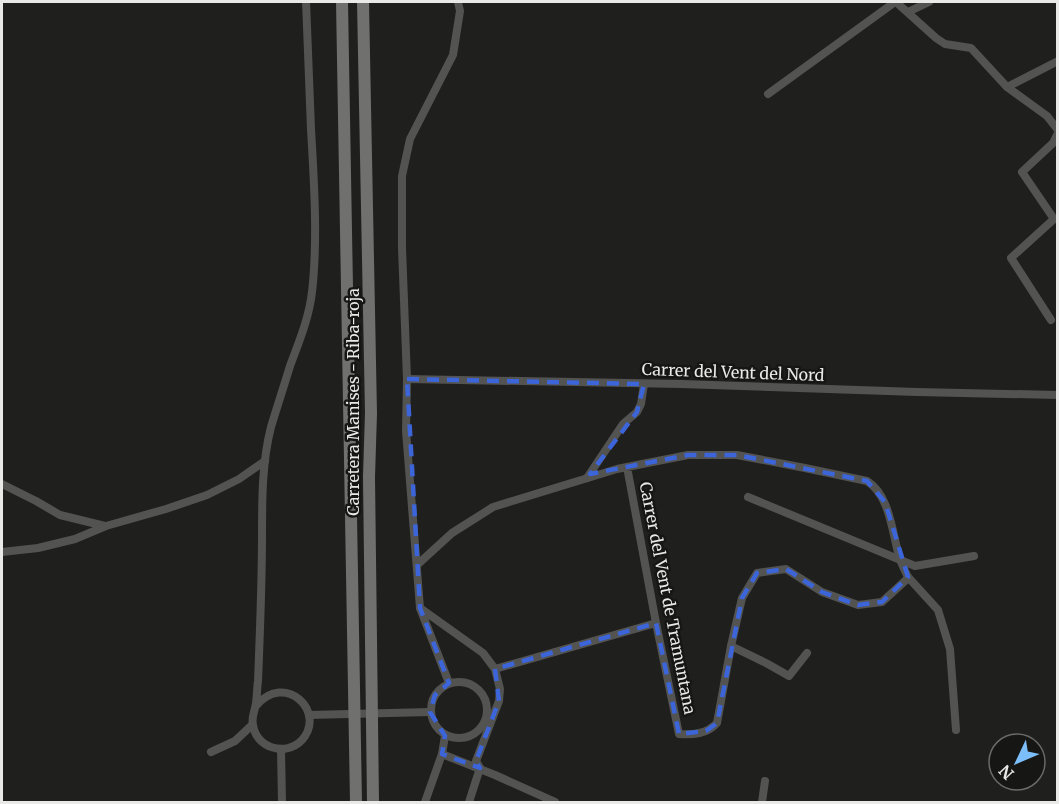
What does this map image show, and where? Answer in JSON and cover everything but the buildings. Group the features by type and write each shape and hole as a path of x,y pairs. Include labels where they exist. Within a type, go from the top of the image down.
{"main road":[{"name":"Carretera Manises - Riba-roja","path":"342,2 356,802"},
{"name":"Carretera Manises - Riba-roja","path":"363,2 371,413 369,477 373,802"}],"street":[{"path":"256,706 262,601 262,491 265,461 271,428 308,314 312,292 314,181 306,2"},
{"path":"449,683 420,608 406,431 407,379 402,176 410,139 453,55 460,11 458,2"},
{"path":"768,94 896,2 945,44 971,48 1007,87 1047,116 1058,131 1053,142 1022,172 1054,219 1011,258 1051,320"},
{"path":"908,12 929,2"},
{"path":"1007,87 1058,61"},
{"name":"Carrer del Vent del Nord","path":"407,379 1058,395"},
{"path":"587,478 623,424 637,412 641,404 644,384"},
{"path":"417,565 452,533 493,507 627,467 688,455 737,455 867,481 874,485 885,502 908,577 938,610 950,649 956,730"},
{"path":"2,552 38,548 75,538 106,526 207,495 239,479 265,461"},
{"name":"Carrer del Vent de Tramuntana","path":"627,467 679,734 690,735 706,731 717,723 731,646"},
{"path":"2,484 60,515 106,526"},
{"path":"748,497 915,566 974,556"},
{"path":"807,653 789,676 731,646 742,598 757,573 786,569 822,592 858,605 882,602 908,577"},
{"path":"420,608 483,653 495,669 500,688 499,701 477,760 480,768 470,802"},
{"path":"495,669 656,623"},
{"path":"449,683 466,683 477,689 484,697 487,707 486,717 475,734 466,738 455,739 446,736 432,722 431,703 435,694 449,683"},
{"path":"282,692 299,699 309,716 307,732 303,739 289,748 273,748 265,745 255,733 252,725 252,715 261,699 282,692"},
{"path":"309,716 430,712"},
{"path":"211,752 236,741 252,725"},
{"path":"424,802 442,754 446,736"},
{"path":"281,749 282,802"},
{"path":"442,754 480,768 555,802"},
{"path":"762,802 765,781"}],"highlighted area":[{"path":"407,379 644,384 637,412 590,474 688,455 737,455 867,481 885,502 908,577 882,602 858,605 822,592 786,569 757,573 742,598 717,723 706,731 679,734 656,623 495,669 499,701 476,761 480,768 442,754 445,736 430,712 435,695 449,683 420,608"}]}
